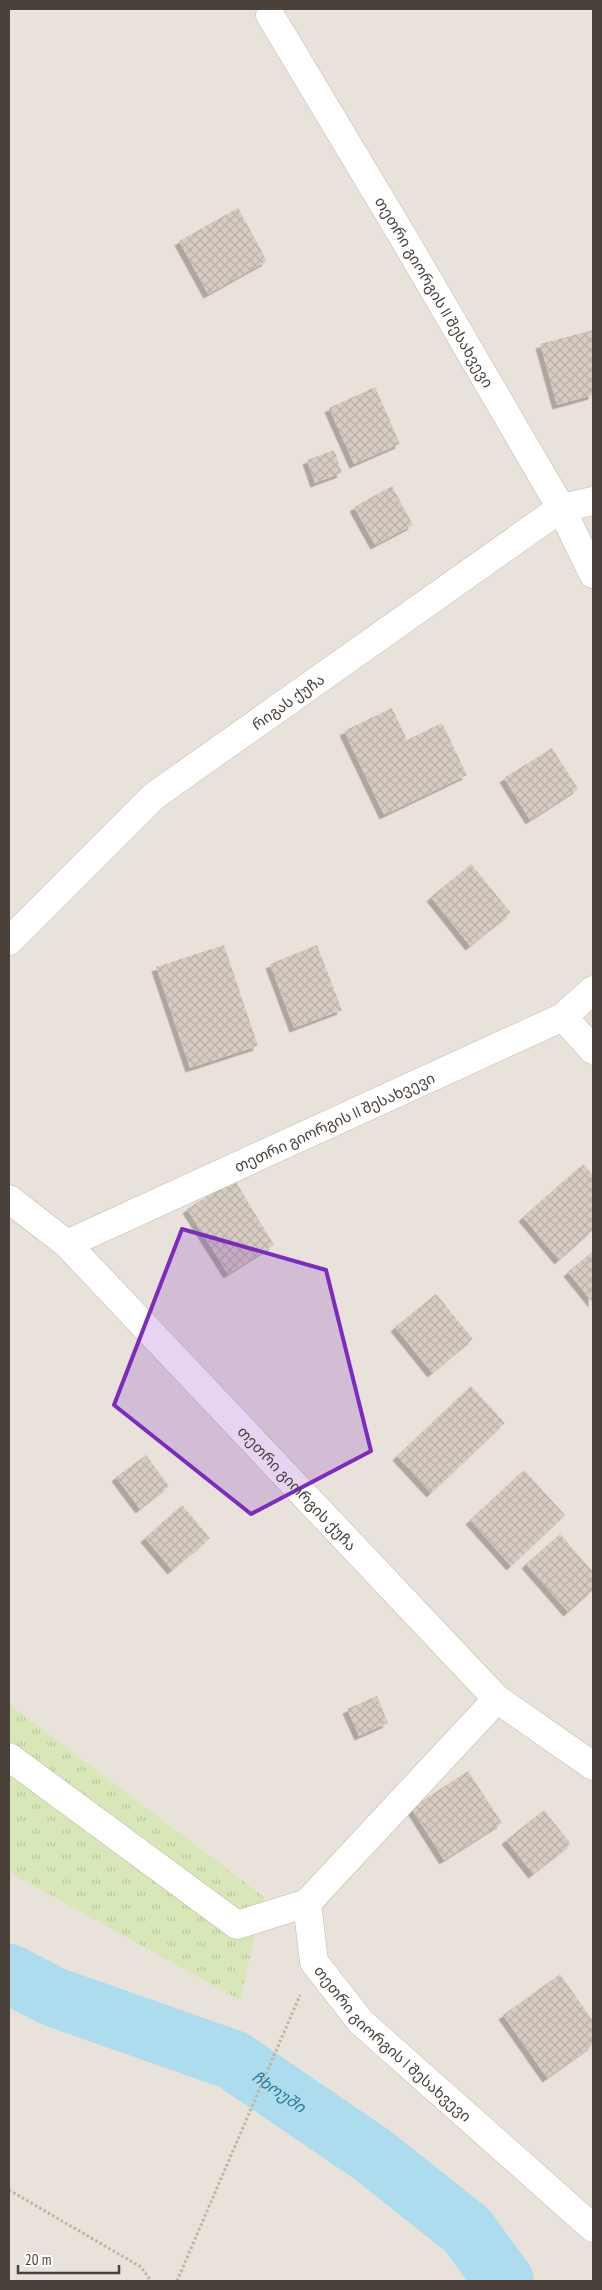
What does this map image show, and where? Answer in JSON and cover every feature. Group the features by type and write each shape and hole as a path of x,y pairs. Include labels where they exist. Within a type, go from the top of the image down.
{"street":[{"name":"თეთრი გიორგის II შესახვევი","path":"270,15 409,247 561,508 593,574"},
{"name":"რიგას ქუჩა","path":"9,941 154,796 561,508 593,501"},
{"name":"თეთრი გიორგის II შესახვევი","path":"67,1244 563,1017 593,990"},
{"path":"563,1017 593,1050"},
{"name":"თეთრი გიორგის ქუჩა","path":"9,1199 67,1244 497,1699 593,1766"},
{"path":"9,1757 237,1924 307,1903 497,1699"},
{"name":"თეთრი გიორგის I შესახვევი","path":"307,1903 314,1962 361,2022 593,2228"}],"path":[{"path":"177,2281 314,1962"},
{"path":"9,2190 141,2267 151,2281"}],"highlighted area":[{"path":"182,1229 326,1270 371,1451 251,1514 114,1405"}],"shaded area":[{"path":"9,9 593,9 593,2281 9,2281"}],"green space":[{"path":"9,1704 264,1897 240,2000 9,1872"}],"building":[{"path":"238,208 267,261 208,294 179,241"},
{"path":"593,330 593,395 557,405 540,344"},
{"path":"375,387 400,444 354,464 329,408"},
{"path":"334,450 342,473 315,483 307,460"},
{"path":"392,486 413,525 375,545 354,507"},
{"path":"392,708 407,740 442,723 467,775 384,815 344,731"},
{"path":"552,748 578,789 530,820 504,778"},
{"path":"471,864 511,913 470,946 431,897"},
{"path":"224,945 258,1046 190,1068 156,967"},
{"path":"317,945 342,1010 294,1028 270,964"},
{"path":"583,1164 593,1175 593,1230 559,1260 523,1217"},
{"path":"234,1179 274,1245 228,1274 187,1209"},
{"path":"593,1251 593,1303 568,1272"},
{"path":"436,1294 473,1339 432,1373 395,1327"},
{"path":"471,1386 505,1423 431,1493 397,1456"},
{"path":"146,1455 169,1486 140,1509 116,1477"},
{"path":"524,1470 565,1515 511,1566 470,1520"},
{"path":"182,1505 210,1538 172,1570 145,1538"},
{"path":"560,1534 593,1572 593,1590 568,1612 526,1564"},
{"path":"377,1696 388,1723 359,1736 347,1709"},
{"path":"468,1771 502,1823 444,1860 411,1808"},
{"path":"544,1810 571,1844 533,1874 506,1840"},
{"path":"560,1974 593,2021 593,2045 547,2078 503,2015"}],"waterway":[{"name":"ჩხოუში","path":"9,1974 54,1997 233,2060 371,2154 467,2230 504,2281"}]}
